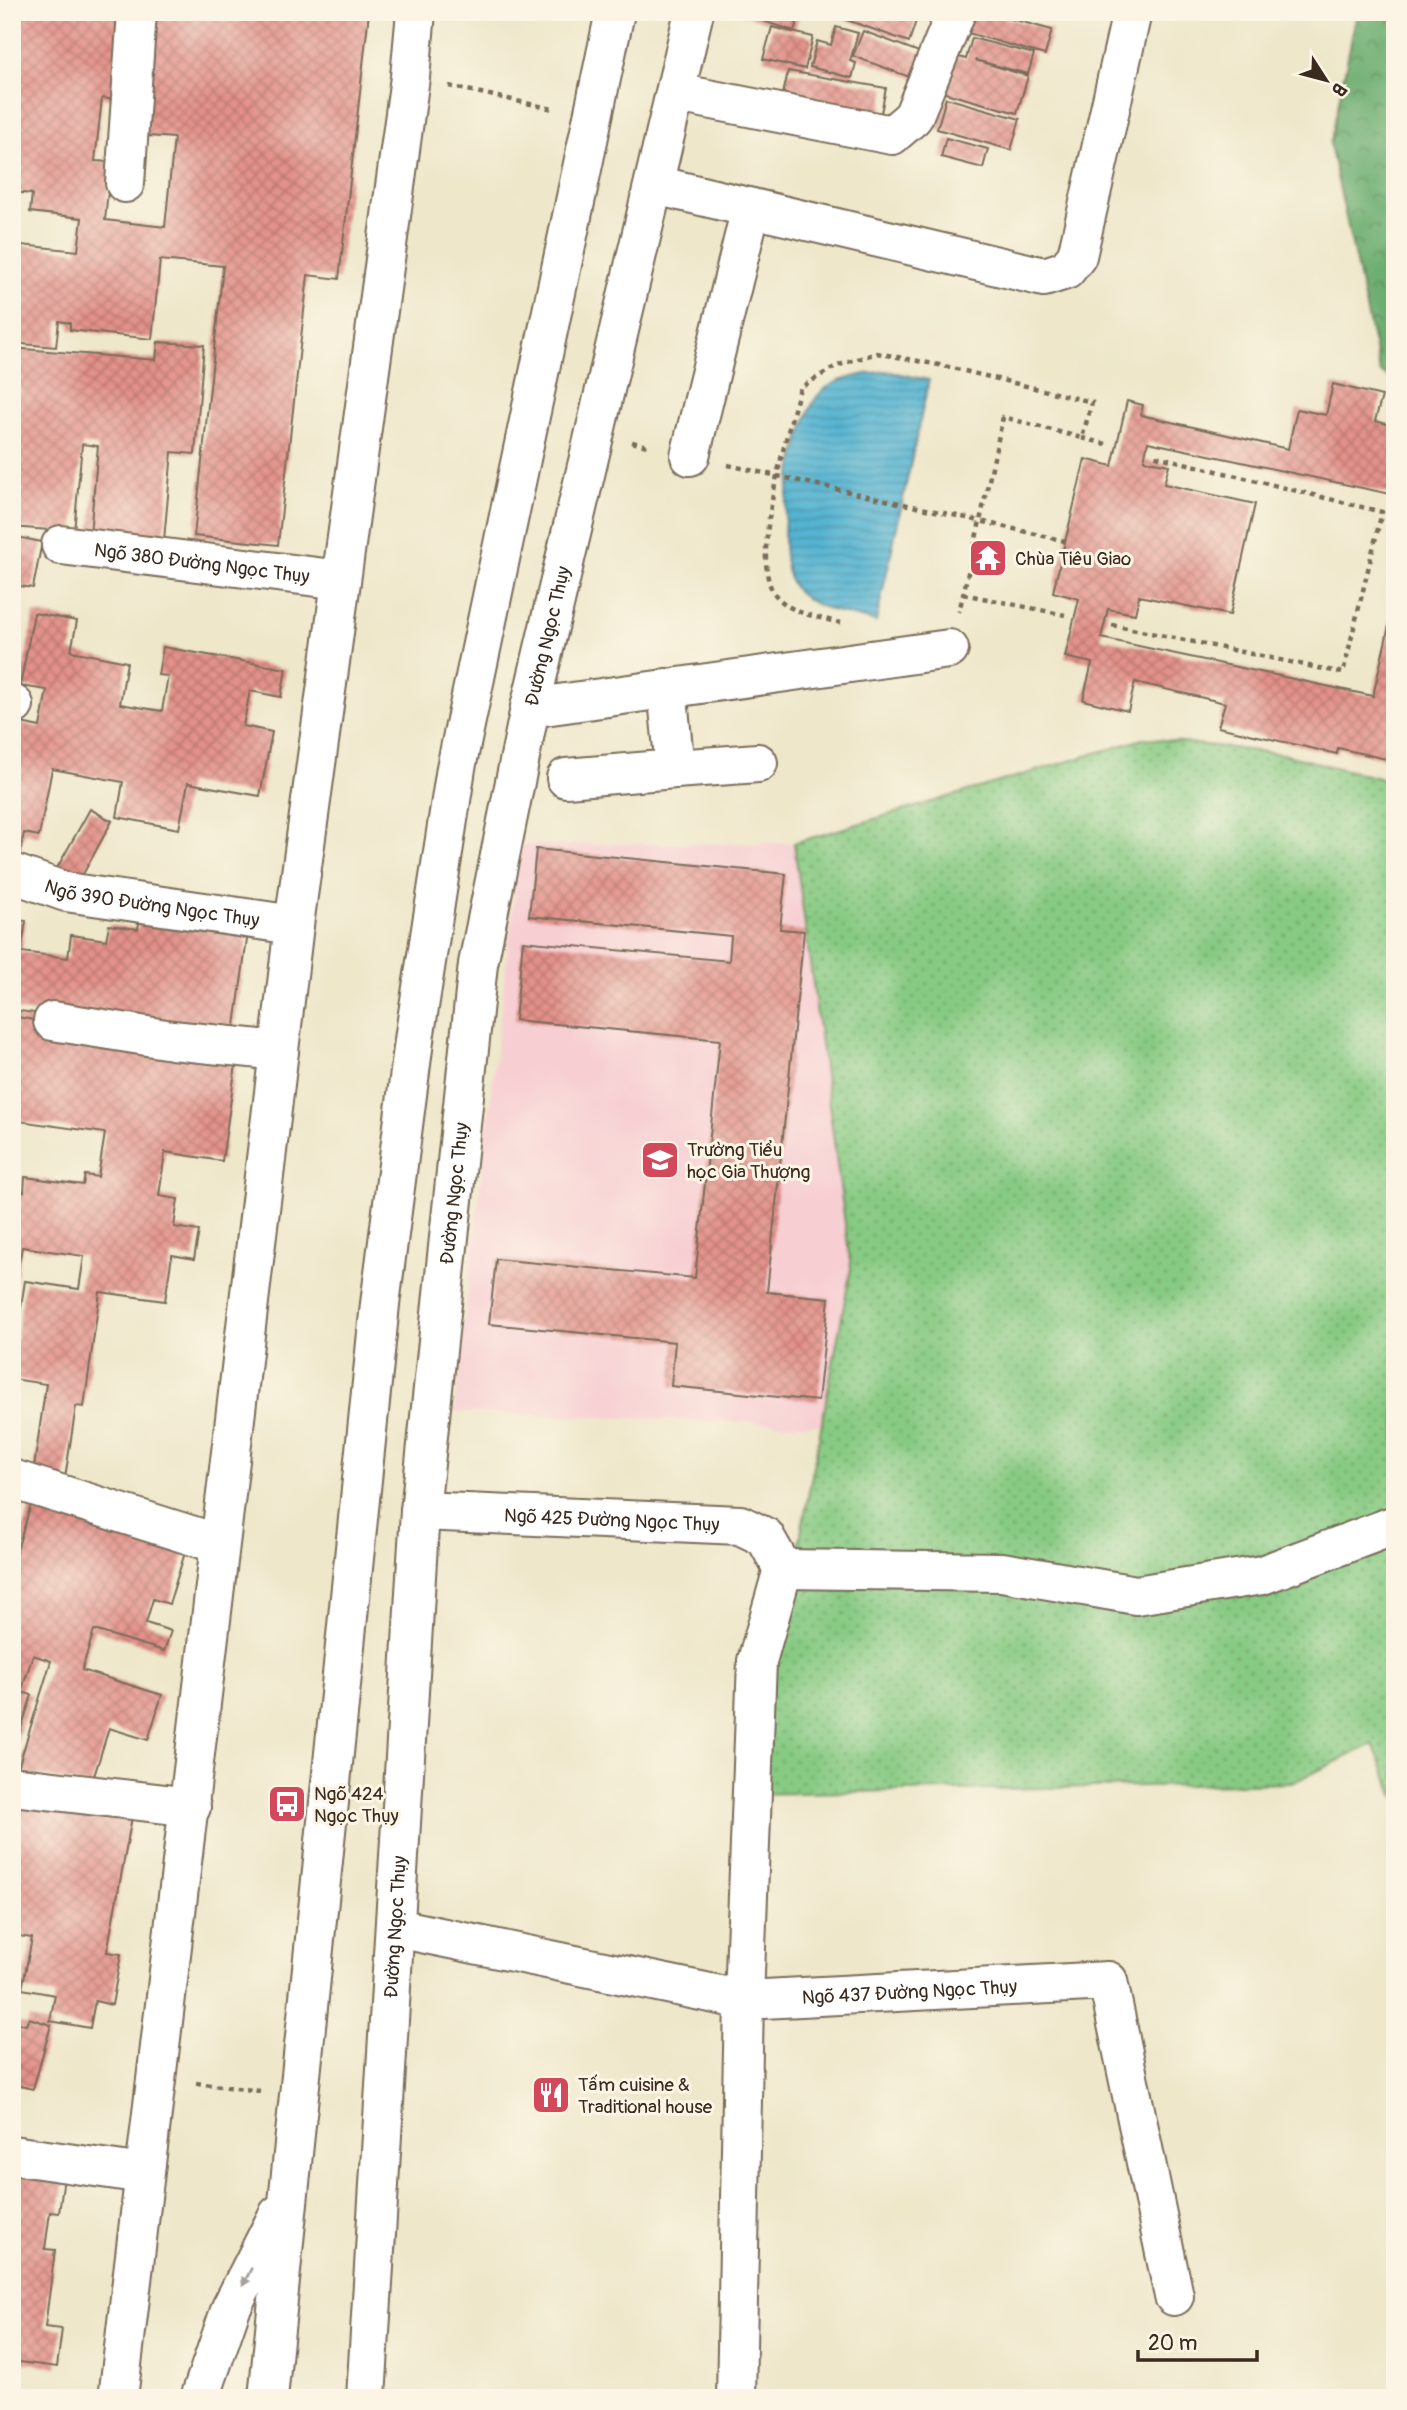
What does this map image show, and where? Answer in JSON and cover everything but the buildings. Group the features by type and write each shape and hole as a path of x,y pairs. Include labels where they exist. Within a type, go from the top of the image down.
{"street":[{"path":"125,183 137,12"},
{"path":"118,2398 191,1807 219,1544 251,1305 294,925 410,77 416,12"},
{"name":"Đường Ngọc Thụy","path":"366,2398 397,1928 419,1511 478,964 530,708 694,12"},
{"path":"677,93 892,135 913,117 956,12"},
{"path":"655,184 1044,277 1066,270 1077,256 1132,12"},
{"path":"268,2398 380,1304 415,1033 456,768 592,118 607,22"},
{"path":"690,456 751,208"},
{"name":"Ngõ 380 Đường Ngọc Thụy","path":"61,545 341,580"},
{"path":"530,708 949,649"},
{"path":"667,688 675,769"},
{"path":"566,778 758,763"},
{"name":"Ngõ 390 Đường Ngọc Thụy","path":"12,873 66,892 294,925"},
{"path":"53,1021 172,1040 279,1051"},
{"path":"12,1479 219,1544"},
{"name":"Ngõ 425 Đường Ngọc Thụy","path":"419,1511 740,1525 765,1537 783,1569"},
{"path":"736,2398 744,2000 757,1661 783,1569 1002,1572 1136,1595 1262,1575 1395,1525"},
{"path":"12,1786 191,1807"},
{"name":"Ngõ 437 Đường Ngọc Thụy","path":"397,1928 744,2000 1108,1981 1174,2296"},
{"path":"12,2155 144,2174"},
{"path":"200,2398 231,2308 288,2194"}],"path":[{"path":"410,77 592,118"},
{"path":"848,624 797,612 773,592 765,553 776,476 800,388 836,366 877,353 944,366 1092,402 1082,438"},
{"path":"949,649 1003,417 1106,444"},
{"path":"595,433 1065,541"},
{"path":"1112,625 1343,673 1382,512 1152,455"},
{"path":"963,594 1065,615"},
{"path":"157,2078 298,2096"}],"shaded area":[{"name":"Trường Tiểu học Gia Thượng","path":"794,843 851,1268 826,1425 454,1412 520,845"}],"green space":[{"path":"1357,12 1395,12 1395,381 1380,372 1330,145"},
{"path":"1146,738 1282,754 1395,782 1395,1797 1373,1744 1292,1783 752,1794 851,1268 794,843"}],"water":[{"path":"886,371 929,380 876,622 827,609 801,595 790,580 785,558 784,531 792,470 814,401 820,393 837,382"}],"place":[{"name":"Chùa Tiêu Giao","path":"988,558"},
{"name":"Trường Tiểu học Gia Thượng","path":"660,1160"},
{"name":"Ngõ 424 Ngọc Thụy","path":"287,1804"},
{"name":"Tấm cuisine & Traditional house","path":"551,2095"}]}
